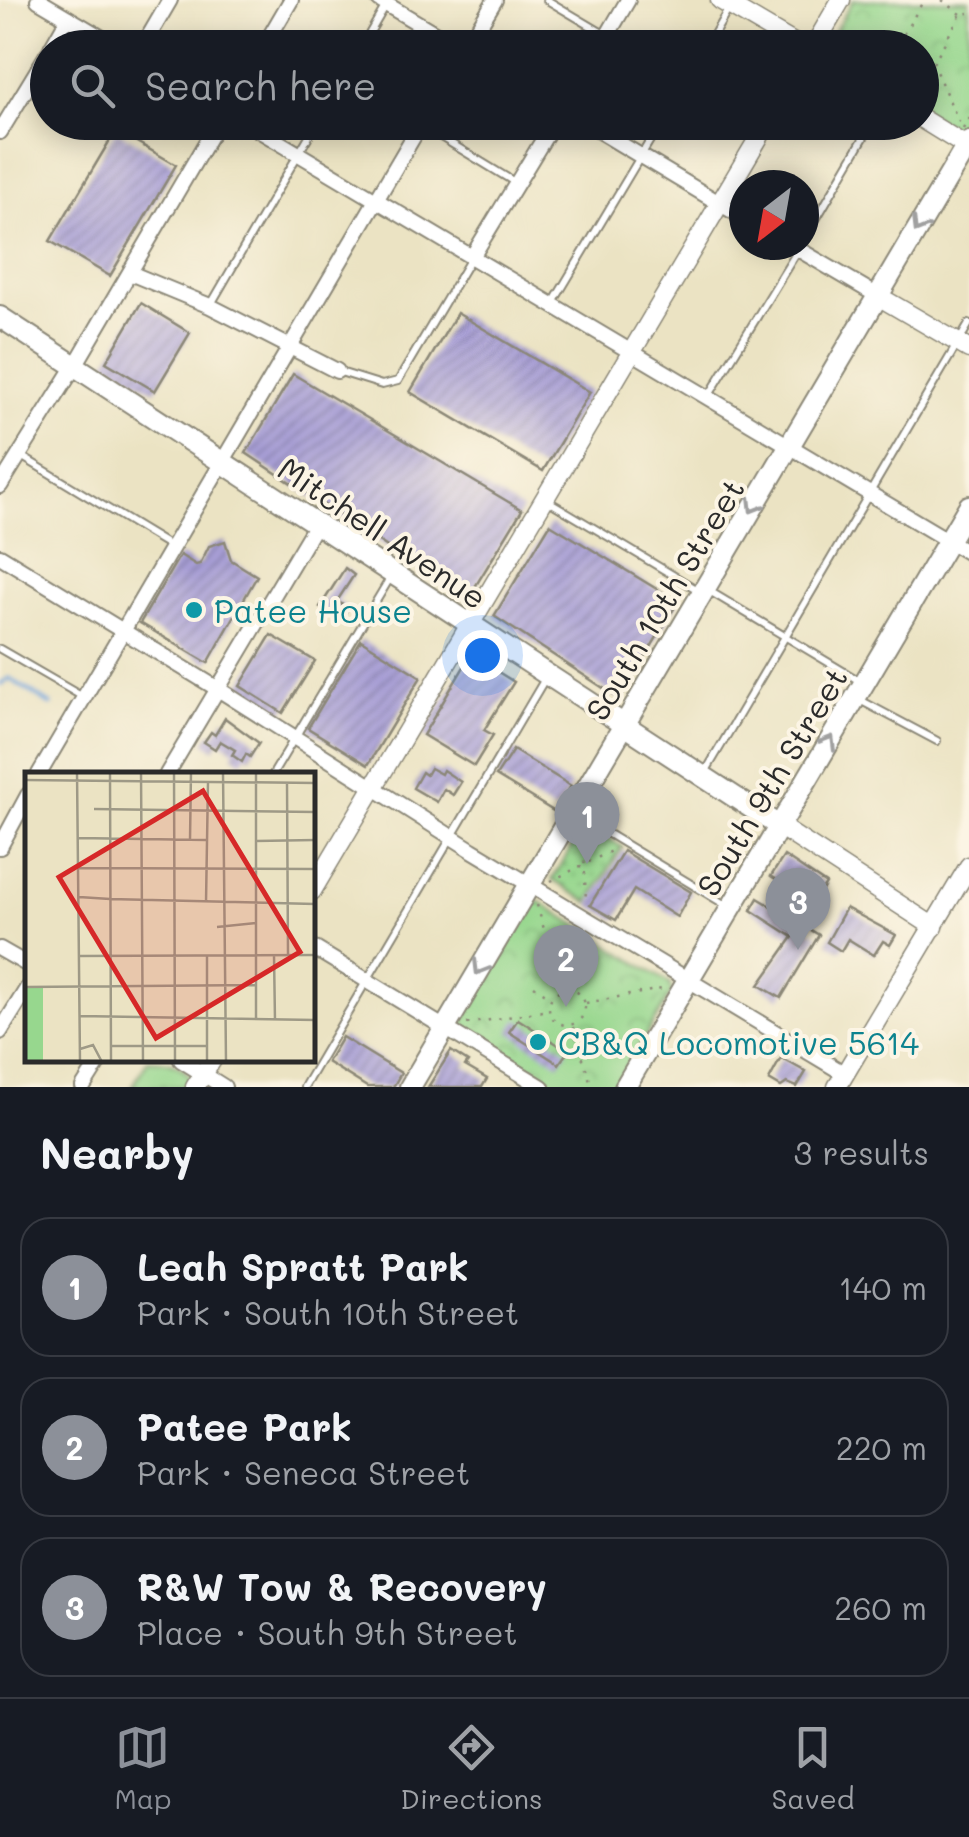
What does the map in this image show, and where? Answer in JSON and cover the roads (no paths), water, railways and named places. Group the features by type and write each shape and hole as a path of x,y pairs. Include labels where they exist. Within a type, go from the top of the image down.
{"main road":[{"name":"South 10th Street","path":"410,1087 455,1026 539,890 624,725 968,145"},
{"name":"Mitchell Avenue","path":"0,317 779,826"},
{"name":"South 9th Street","path":"625,1087 678,984 730,908 969,506"}],"street":[{"path":"38,0 88,30"},
{"path":"152,30 170,0"},
{"path":"274,30 292,0"},
{"path":"475,30 495,0"},
{"path":"610,30 628,0"},
{"path":"824,30 841,0"},
{"path":"383,2 432,30"},
{"path":"728,2 773,30"},
{"path":"61,30 68,18"},
{"path":"0,132 30,82"},
{"path":"939,129 968,145"},
{"path":"0,486 208,140"},
{"path":"274,140 969,553"},
{"path":"40,772 413,140"},
{"path":"472,256 543,140"},
{"path":"614,140 729,209"},
{"path":"315,887 757,140"},
{"path":"819,258 963,346"},
{"path":"130,273 210,306 337,371"},
{"path":"167,772 316,524"},
{"path":"0,556 539,890 678,984 841,1081 969,866"},
{"path":"0,847 25,801"},
{"name":"Mitchell Avenue","path":"779,826 934,927"},
{"path":"315,948 455,1026 542,1087"},
{"path":"0,949 25,963"},
{"path":"0,1032 25,992"},
{"path":"83,1087 99,1062"},
{"path":"203,1073 224,1087"}],"lane":[{"path":"547,0 588,30"},
{"path":"370,30 383,2"},
{"path":"715,30 728,2"},
{"path":"210,306 307,140"},
{"path":"447,140 517,184"},
{"path":"552,304 650,140"},
{"path":"819,211 862,140"},
{"path":"337,371 382,385 398,381 472,256"},
{"path":"708,397 789,260"},
{"path":"703,776 868,492 963,346 969,324"},
{"path":"17,454 174,549"},
{"path":"545,498 784,636 937,741"},
{"path":"274,772 393,574"},
{"path":"0,649 84,697"},
{"path":"304,1087 547,676"},
{"path":"578,816 730,908"}],"waterway":[{"path":"1,684 9,678 51,705"}],"place":[{"name":"Patee House","path":"194,610"},
{"name":"Leah Spratt Park","path":"587,864"},
{"name":"R&W Tow & Recovery","path":"798,950"},
{"name":"Patee Park","path":"566,1007"},
{"name":"CB&Q Locomotive 5614","path":"538,1042"}]}
